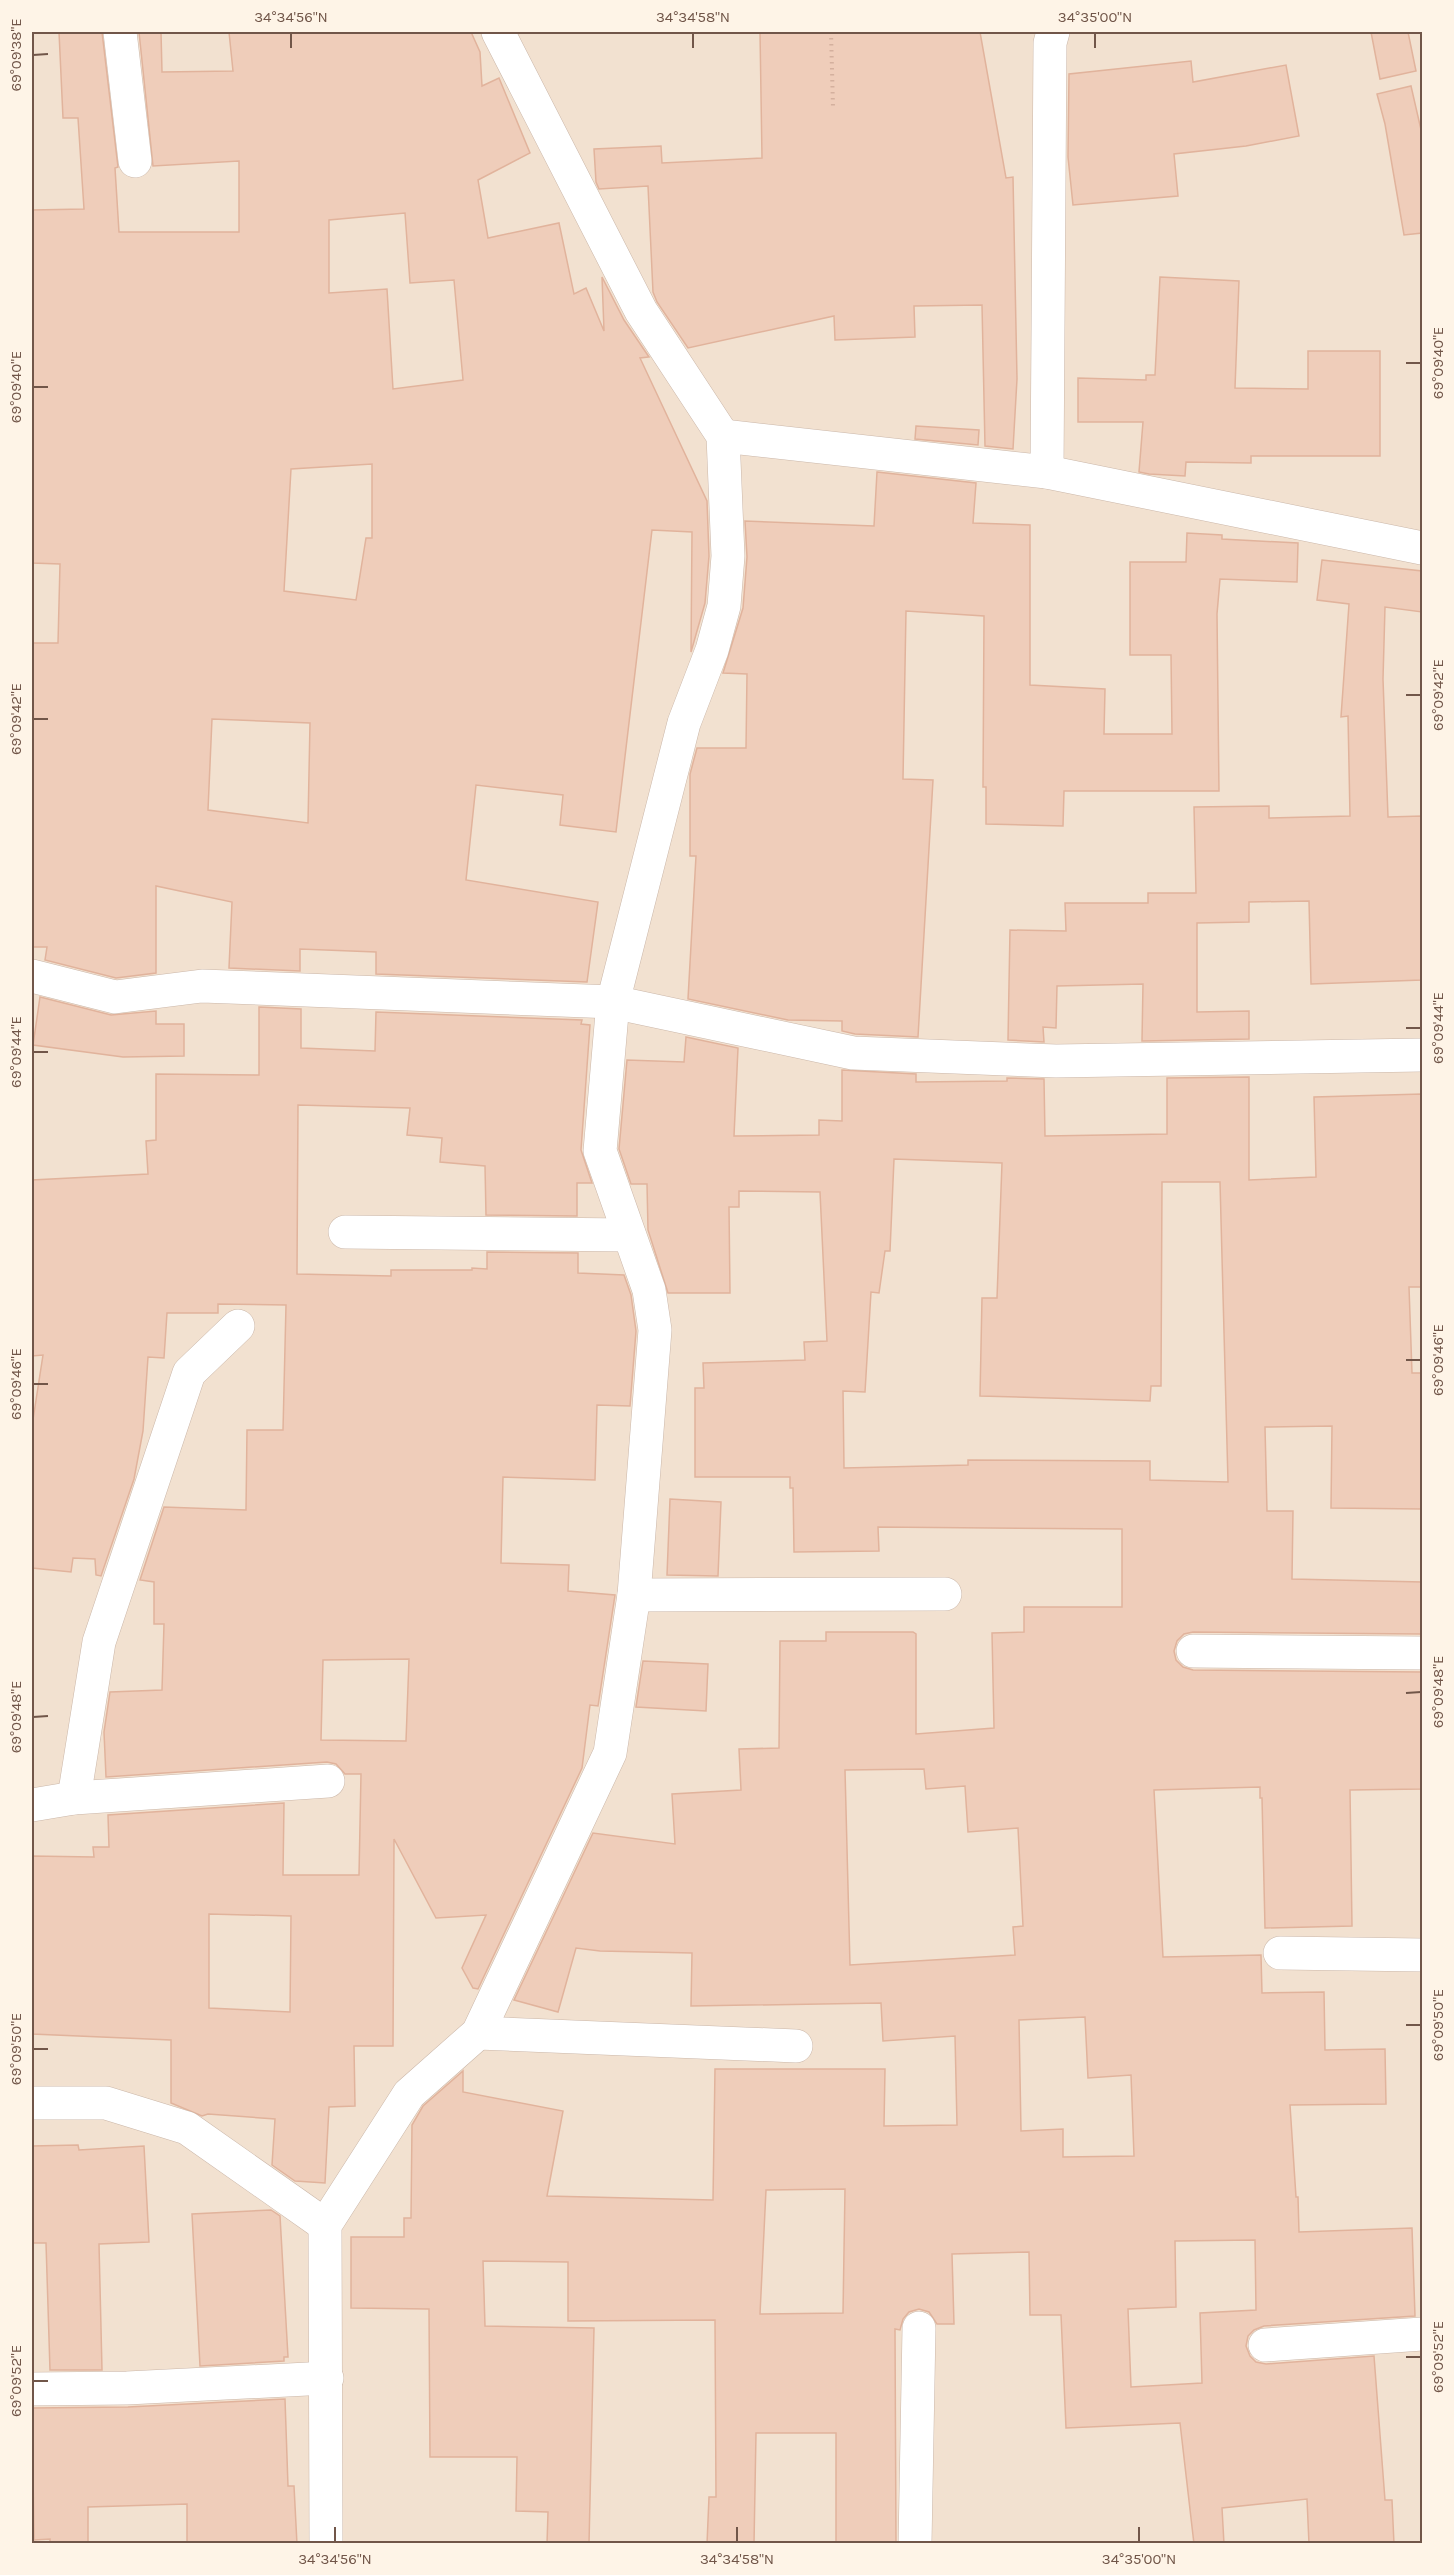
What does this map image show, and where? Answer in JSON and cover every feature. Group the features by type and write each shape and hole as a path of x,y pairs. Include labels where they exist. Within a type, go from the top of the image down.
{"street":[{"path":"120,32 135,161"},
{"path":"326,2544 325,2224 409,2094 478,2033 610,1753 634,1595 655,1330 649,1290 600,1151 613,1002 684,723 712,650 724,606 728,555 723,436 641,311 498,32"},
{"path":"1047,472 1050,43 1053,32"},
{"path":"723,436 1047,472 1422,548"},
{"path":"32,976 115,997 202,987 613,1002 853,1053 1056,1061 1422,1055"},
{"path":"345,1232 629,1235"},
{"path":"75,1798 99,1642 189,1373 238,1326"},
{"path":"634,1595 945,1594"},
{"path":"1193,1651 1422,1653"},
{"path":"32,1805 75,1798 328,1781"},
{"path":"1280,1953 1422,1955"},
{"path":"478,2033 796,2046"},
{"path":"32,2103 106,2103 187,2128 325,2224"},
{"path":"915,2544 919,2328"},
{"path":"1264,2344 1422,2334"},
{"path":"32,2389 127,2388 327,2378"}],"path":[{"path":"831,32 833,107"}],"shaded area":[{"path":"32,32 1422,32 1422,2543 32,2543"}],"building":[{"path":"59,32 102,32 118,167 115,168 119,232 239,232 239,161 153,166 139,32 161,32 162,72 233,71 229,32 471,32 480,52 482,86 499,78 530,153 478,180 488,238 559,223 574,294 586,288 604,331 602,277 624,320 649,357 640,358 707,501 709,556 705,603 691,652 692,532 652,530 616,832 560,825 563,795 476,785 466,880 598,902 587,982 376,974 376,952 300,949 300,971 229,968 232,902 156,886 156,973 116,978 45,960 47,947 32,947 32,643 58,643 60,564 32,563 32,210 84,209 78,118 63,118","holes":["405,213 410,283 454,280 463,380 393,389 387,289 329,293 329,220","372,464 372,538 366,538 356,600 284,591 291,469","212,719 310,723 308,823 208,810"]},
{"path":"760,32 980,32 1006,178 1013,177 1017,379 1013,449 985,446 982,305 914,306 915,337 835,340 834,316 688,348 657,302 653,292 648,186 599,189 596,182 594,149 661,146 662,163 762,158"},
{"path":"1371,32 1408,32 1416,71 1380,79"},
{"path":"1191,61 1193,82 1286,65 1299,136 1246,146 1174,154 1178,196 1073,205 1068,157 1069,74"},
{"path":"1411,86 1422,134 1422,233 1404,235 1385,124 1377,94"},
{"path":"1160,277 1239,281 1235,388 1308,389 1308,351 1380,351 1380,456 1251,456 1251,463 1186,462 1185,476 1139,472 1143,422 1078,422 1078,378 1146,380 1146,375 1155,375"},
{"path":"916,426 979,430 978,445 915,439"},
{"path":"877,472 976,483 973,523 1030,525 1030,685 1105,689 1104,734 1172,734 1171,655 1130,655 1130,562 1186,562 1187,533 1222,535 1222,539 1298,543 1297,582 1220,579 1217,614 1219,791 1064,791 1063,826 986,824 986,787 983,787 984,616 906,611 903,779 933,780 918,1037 855,1034 842,1031 842,1021 788,1020 688,999 696,856 690,856 690,774 697,748 746,748 747,674 723,673 743,608 747,557 745,521 874,526"},
{"path":"1322,560 1422,571 1422,612 1385,607 1383,679 1388,817 1422,816 1422,980 1311,984 1309,901 1249,902 1249,922 1197,923 1197,1012 1249,1011 1249,1039 1142,1041 1143,984 1057,986 1056,1028 1043,1027 1044,1042 1008,1040 1010,930 1066,931 1065,903 1148,903 1148,893 1196,893 1194,807 1269,806 1269,818 1350,816 1348,716 1341,717 1349,604 1317,600"},
{"path":"40,997 111,1015 156,1011 156,1024 184,1024 184,1056 123,1057 33,1045"},
{"path":"259,1007 301,1009 301,1048 375,1051 376,1012 582,1020 581,1024 590,1025 581,1150 592,1183 577,1183 577,1216 486,1215 485,1166 440,1162 442,1138 407,1135 410,1108 298,1105 297,1274 391,1276 391,1270 487,1269 487,1252 578,1253 578,1273 624,1275 631,1295 636,1331 630,1406 597,1405 595,1480 503,1477 501,1563 569,1565 568,1591 615,1595 598,1706 590,1705 582,1768 478,1989 473,1988 462,1968 486,1915 436,1918 394,1839 393,2046 354,2046 355,2106 329,2107 325,2183 295,2181 272,2165 275,2119 208,2114 202,2116 171,2103 171,2040 32,2034 32,1856 94,1857 93,1847 109,1847 108,1815 284,1803 283,1875 359,1875 361,1774 345,1774 336,1764 327,1762 106,1777 104,1732 110,1692 162,1690 164,1624 154,1624 154,1582 140,1580 164,1507 246,1510 247,1430 283,1430 286,1305 218,1304 218,1313 167,1313 164,1358 148,1357 143,1431 134,1479 101,1576 96,1575 95,1559 73,1558 71,1572 32,1568 32,1426 43,1355 32,1356 32,1180 148,1174 146,1141 156,1140 156,1074 259,1075","holes":["409,1659 406,1741 321,1740 323,1660","209,1914 291,1916 290,2012 209,2008"]},
{"path":"686,1037 738,1048 734,1136 819,1135 819,1120 842,1121 842,1070 916,1074 916,1082 1007,1081 1007,1078 1044,1079 1045,1136 1167,1134 1167,1078 1249,1077 1249,1180 1316,1177 1314,1097 1422,1094 1422,1287 1409,1287 1412,1373 1422,1373 1422,1509 1331,1508 1332,1426 1265,1427 1267,1511 1293,1511 1292,1579 1422,1582 1422,1634 1193,1632 1184,1634 1177,1641 1174,1651 1176,1660 1183,1667 1193,1670 1422,1672 1422,1789 1350,1790 1352,1926 1265,1928 1260,1787 1154,1790 1163,1957 1261,1955 1262,1993 1324,1992 1325,2050 1385,2049 1386,2104 1290,2105 1299,2232 1412,2228 1415,2316 1264,2326 1254,2330 1248,2336 1246,2346 1250,2356 1256,2362 1266,2364 1374,2356 1385,2500 1392,2500 1394,2544 1309,2544 1307,2499 1222,2508 1224,2544 1194,2544 1180,2423 1066,2428 1061,2315 1030,2315 1029,2252 952,2254 954,2324 937,2324 929,2312 919,2309 909,2312 903,2319 900,2330 895,2329 896,2544 836,2544 836,2433 756,2433 754,2544 707,2544 709,2497 716,2497 715,2320 568,2321 568,2262 483,2261 485,2326 594,2328 589,2544 547,2544 548,2512 516,2511 517,2457 430,2457 429,2309 351,2308 351,2237 404,2237 404,2218 411,2218 412,2125 423,2106 463,2071 463,2092 563,2111 547,2196 713,2200 715,2069 885,2069 884,2126 957,2125 955,2036 883,2041 881,2003 691,2006 692,1953 600,1951 576,1948 558,2012 514,2000 593,1833 675,1844 672,1794 741,1790 739,1749 779,1748 780,1641 826,1641 826,1632 913,1632 916,1634 916,1734 994,1728 992,1633 1024,1632 1024,1607 1122,1607 1122,1529 878,1527 879,1551 794,1552 793,1488 790,1488 790,1477 695,1477 695,1388 704,1388 703,1363 805,1360 804,1342 827,1341 820,1192 739,1191 739,1207 729,1207 730,1293 668,1293 648,1230 647,1184 631,1184 619,1149 627,1060 684,1062","holes":["894,1159 1002,1163 997,1298 982,1298 980,1396 1150,1401 1151,1386 1161,1386 1162,1182 1220,1182 1228,1482 1150,1480 1150,1461 968,1460 968,1465 844,1468 843,1391 865,1392 871,1292 879,1293 885,1251 890,1251","924,1769 926,1789 965,1786 968,1832 1018,1828 1023,1926 1013,1927 1015,1955 850,1965 845,1770","1085,2017 1088,2078 1131,2075 1134,2156 1063,2157 1063,2129 1021,2131 1019,2020","845,2189 843,2313 760,2314 766,2190","1255,2240 1256,2310 1200,2313 1202,2383 1131,2387 1128,2309 1176,2307 1175,2241"]},
{"path":"670,1499 721,1502 718,1576 667,1575"},
{"path":"643,1661 708,1664 706,1711 636,1707"},
{"path":"78,2145 79,2150 144,2146 149,2242 99,2244 102,2370 50,2370 46,2243 32,2243 32,2146"},
{"path":"271,2210 280,2216 288,2357 284,2357 284,2361 200,2366 192,2214"},
{"path":"285,2399 288,2486 294,2486 297,2544 187,2544 187,2504 88,2507 88,2544 50,2544 50,2539 34,2540 32,2408 128,2407"}]}
